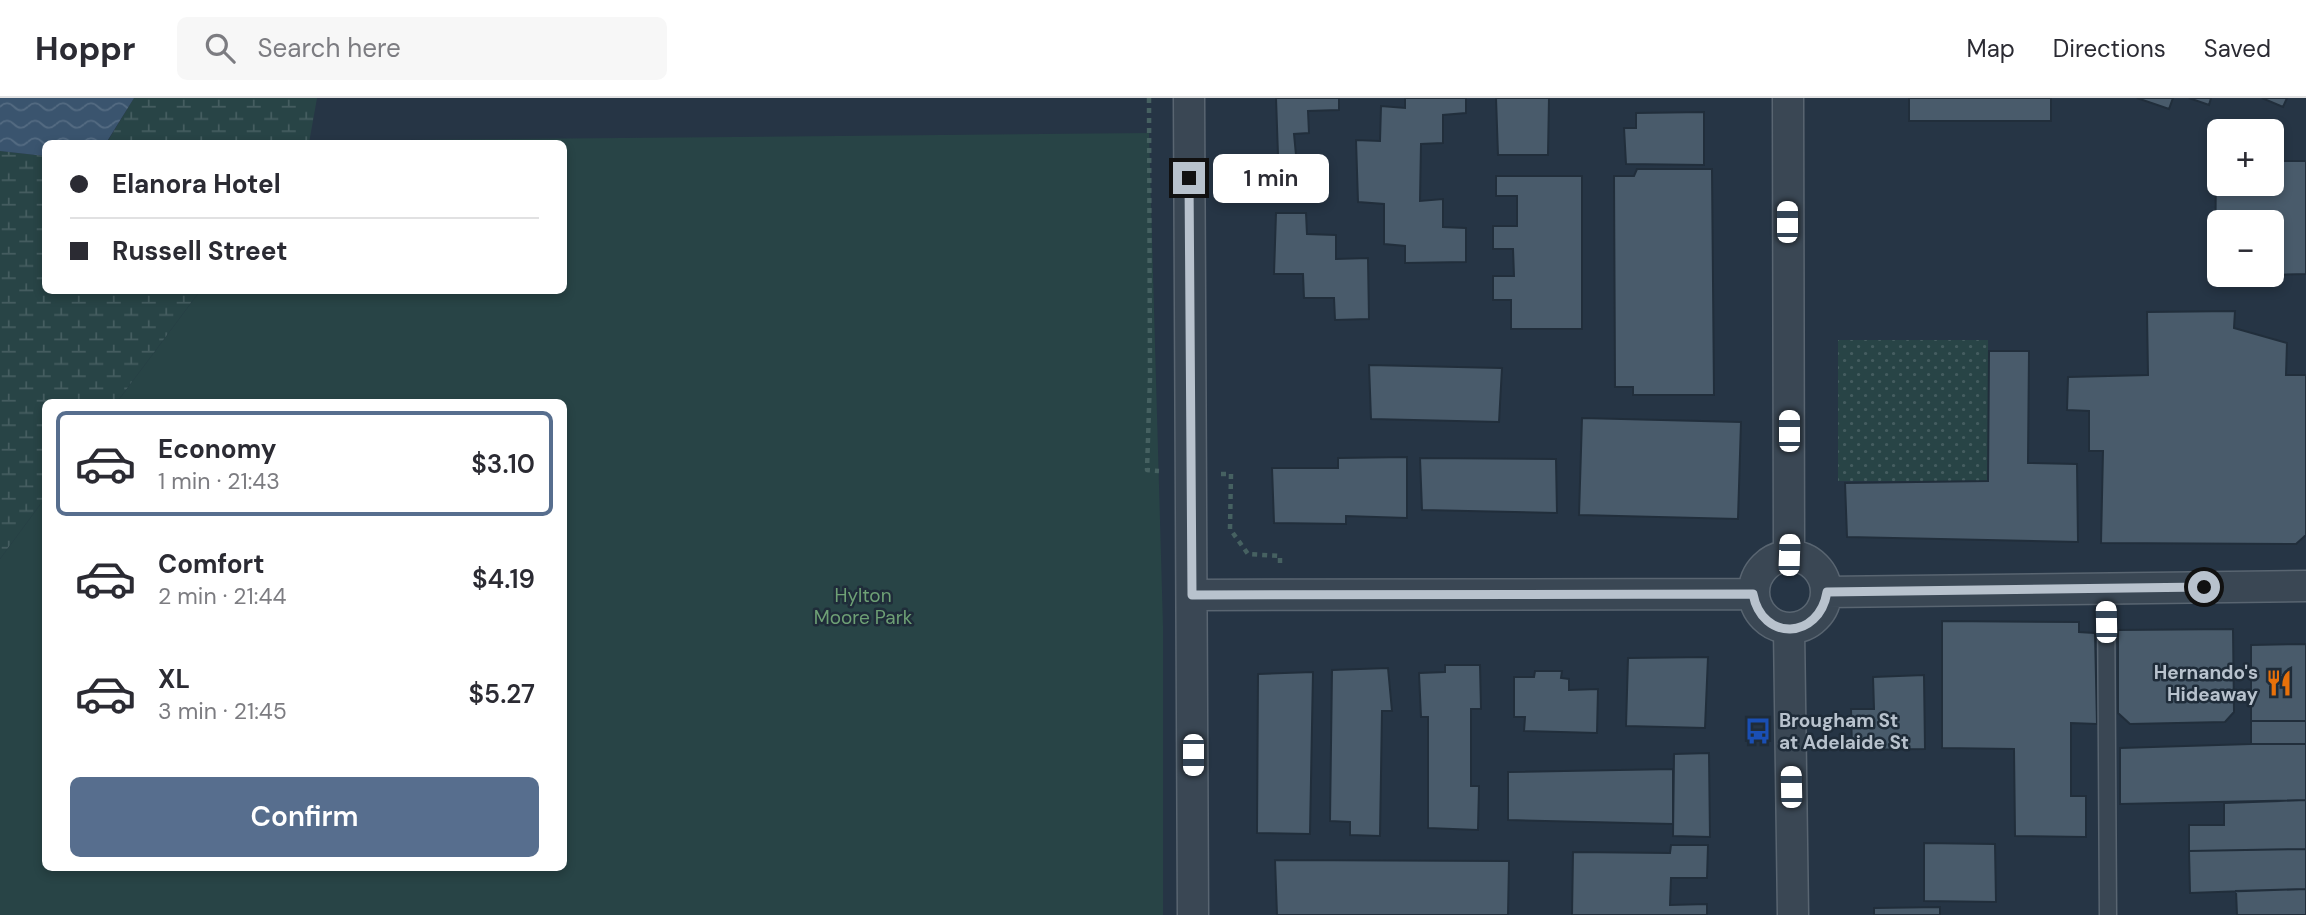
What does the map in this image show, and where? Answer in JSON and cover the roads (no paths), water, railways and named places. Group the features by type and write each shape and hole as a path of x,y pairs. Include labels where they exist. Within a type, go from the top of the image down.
{"street":[{"path":"1189,98 1193,915"},
{"path":"1788,98 1789,555"},
{"path":"1789,555 1801,558 1819,570 1825,580 1827,592 1825,604 1811,622 1789,629 1768,622 1760,614 1753,594 1755,582 1767,563 1789,555"},
{"path":"1827,592 2306,586"},
{"path":"1192,595 1753,594"},
{"path":"1789,629 1793,915"}],"lane":[{"path":"2106,588 2108,915"}],"water":[{"path":"0,98 134,98 108,140 42,140 42,156 0,151"}],"place":[{"name":"Hernando's Hideaway","path":"2279,683"},
{"name":"Brougham St at Adelaide St","path":"1758,731"}],"park label":[{"name":"Hylton Moore Park","path":"863,606"}]}
